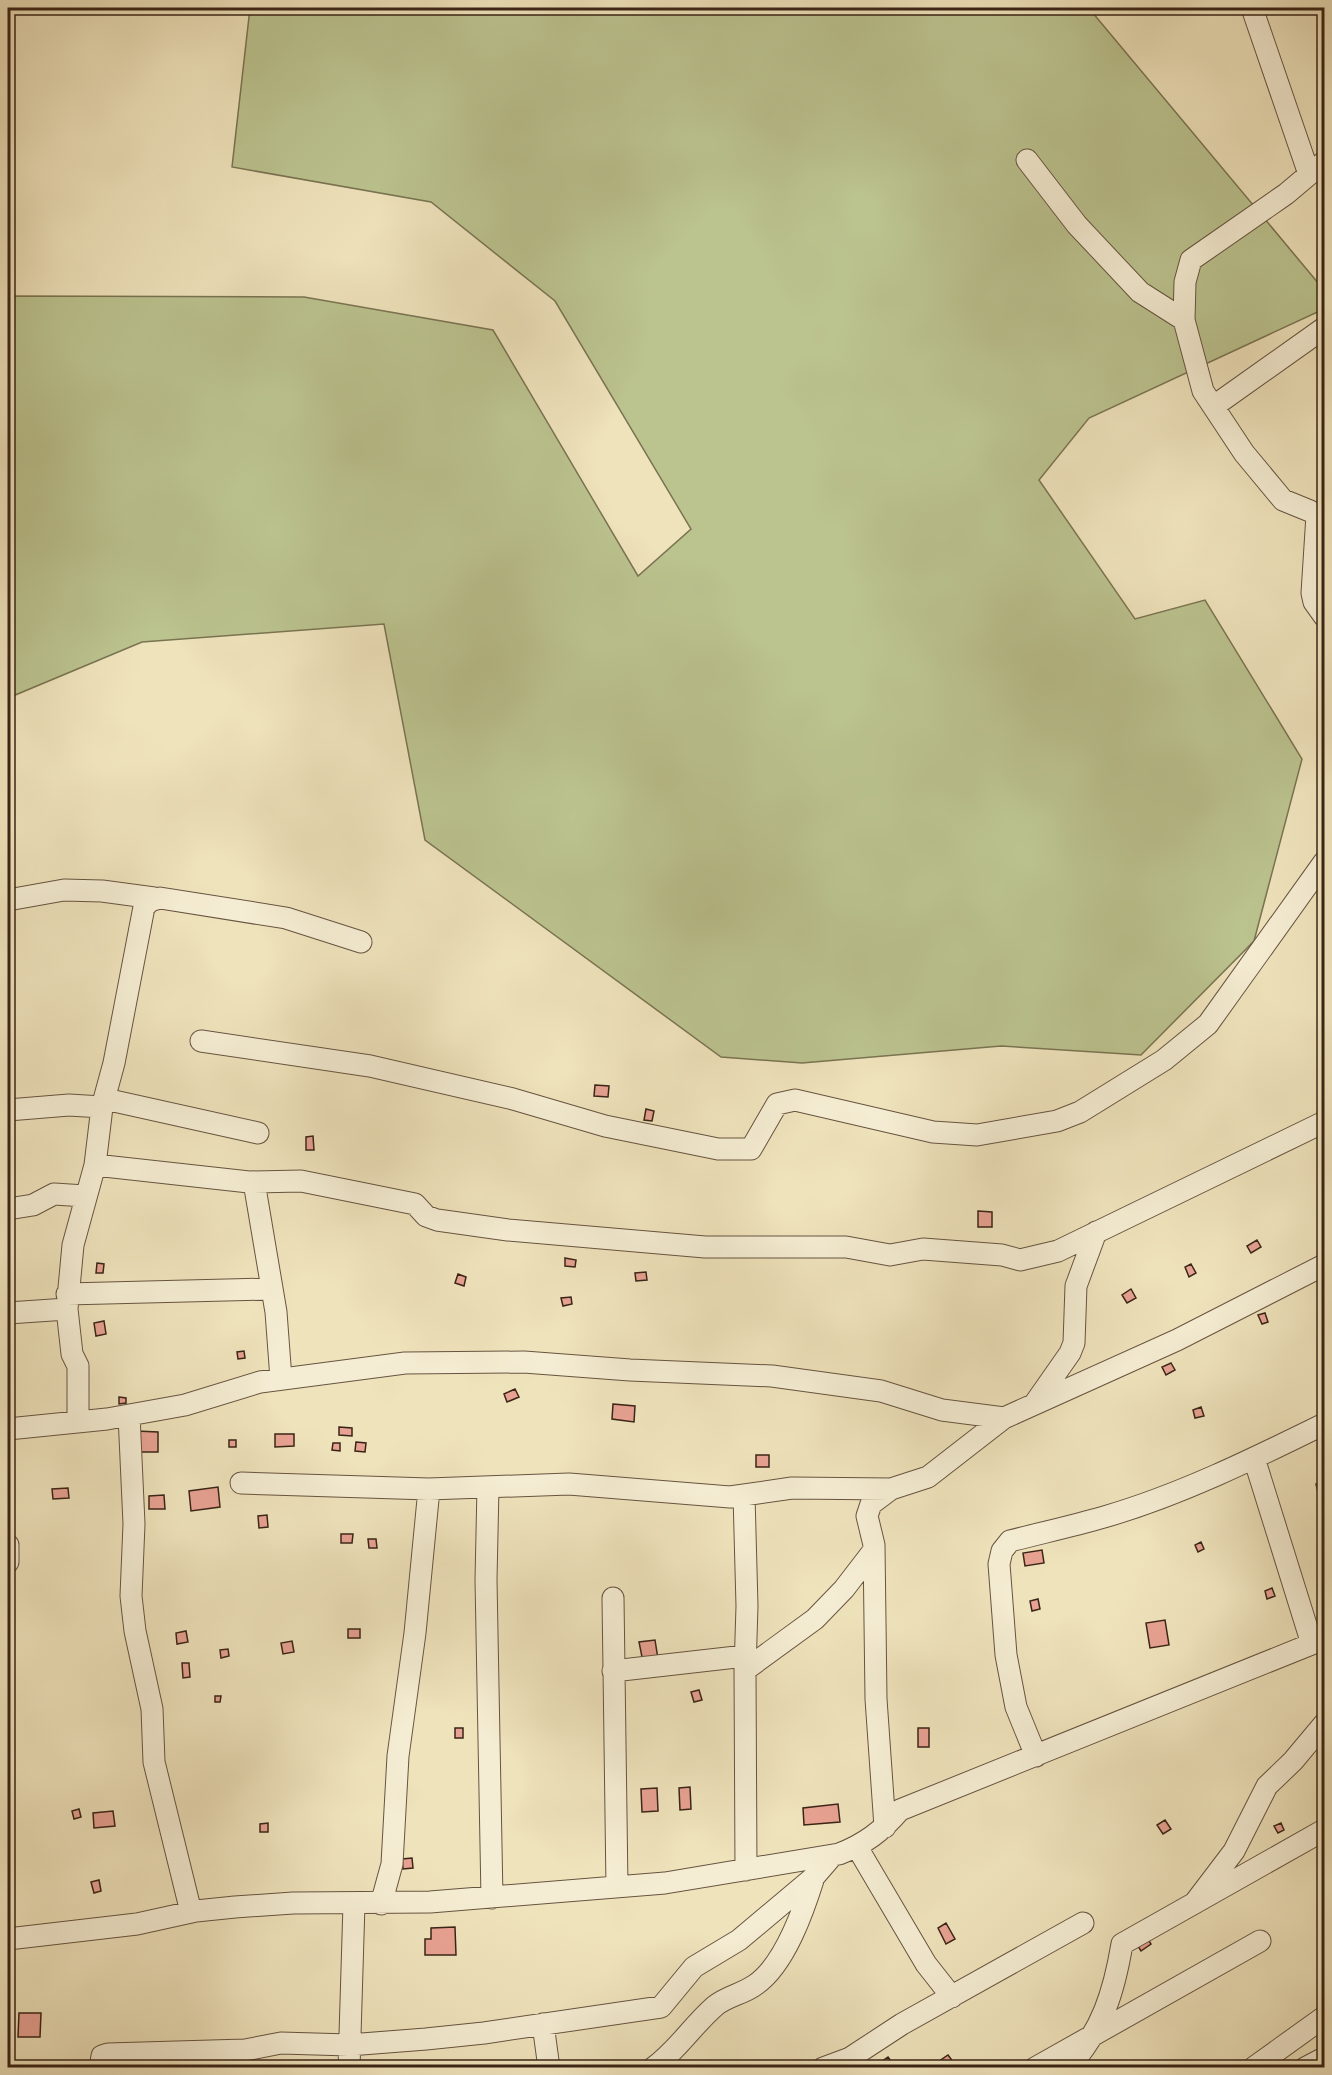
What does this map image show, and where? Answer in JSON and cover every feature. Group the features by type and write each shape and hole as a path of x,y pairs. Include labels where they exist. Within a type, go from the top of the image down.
{"street":[{"path":"1252,8 1317,168 1191,260 1185,282 1184,320 1200,383 1244,453 1274,492 1289,504 1319,511 1312,593 1314,602 1324,616"},
{"path":"1027,160 1077,225 1140,292 1184,320"},
{"path":"1214,406 1324,328"},
{"path":"201,1041 370,1066 434,1079 604,1126 718,1149 751,1149 777,1104 795,1100 933,1132 977,1134 1057,1121 1080,1112 1164,1060 1208,1024 1235,983 1312,883 1324,862"},
{"path":"8,900 64,890 102,891 286,918 361,942"},
{"path":"78,1422 78,1366 72,1354 67,1301 73,1245 95,1165 104,1103 144,907 154,898"},
{"path":"8,1110 104,1103 258,1133"},
{"path":"95,1165 254,1182 301,1181 415,1204 429,1218 508,1230 705,1246 846,1247 890,1255 923,1249 1002,1255 1020,1260 1058,1251 1324,1122"},
{"path":"254,1182 271,1289 281,1379"},
{"path":"8,1209 33,1205 54,1194 85,1196"},
{"path":"1035,1403 1070,1353 1074,1343 1076,1286 1096,1232"},
{"path":"885,1827 876,1699 874,1550 868,1523 868,1510 877,1497 891,1489 928,1477 1004,1418 1177,1340 1324,1265"},
{"path":"8,1313 67,1301 271,1289"},
{"path":"8,1429 129,1415 185,1405 260,1382 405,1363 524,1362 630,1370 679,1370 772,1376 881,1391 942,1410 1004,1418"},
{"path":"129,1415 134,1524 131,1596 135,1631 152,1709 154,1762 191,1912"},
{"path":"1036,1756 1016,1707 1006,1655 999,1564 1006,1545 1010,1541 1104,1517 1149,1502 1254,1458 1324,1424"},
{"path":"8,1939 138,1924 191,1912 293,1903 381,1904 492,1898 617,1887 746,1870 833,1855 857,1847 885,1827 900,1810 1318,1642 1254,1458"},
{"path":"241,1483 429,1489 568,1484 730,1497 792,1488 891,1489"},
{"path":"488,1487 486,1580 492,1898"},
{"path":"381,1904 392,1864 398,1756 415,1633 429,1489"},
{"path":"744,1495 747,1606 746,1870"},
{"path":"8,1545 8,1562"},
{"path":"613,1671 745,1663 815,1619 844,1589 874,1550"},
{"path":"613,1598 617,1887"},
{"path":"1194,1904 1234,1851 1267,1786 1293,1761 1324,1724"},
{"path":"1068,2067 1096,2033 1118,1971 1122,1944 1324,1830"},
{"path":"857,1847 926,1964 952,1997"},
{"path":"100,2067 102,2056 108,2054 245,2059 281,2043 349,2045 484,2033 661,2007 694,1967 739,1940 814,1877 833,1855"},
{"path":"653,2067 670,2056 686,2034 715,2006 731,1995 756,1985 766,1974 782,1952 803,1911 814,1877"},
{"path":"349,2067 354,1904"},
{"path":"829,2066 850,2058 902,2024 1083,1923"},
{"path":"1035,2067 1260,1941"},
{"path":"1253,2067 1324,2017"},
{"path":"543,2024 549,2067"},
{"path":"1305,2067 1324,2058"}],"green space":[{"path":"250,8 1092,8 1092,12 1324,290 1324,309 1089,418 1039,480 1135,619 1205,600 1302,759 1254,941 1141,1055 1001,1046 802,1063 721,1057 425,840 384,624 142,642 8,698 8,296 304,297 493,330 638,576 691,529 555,301 431,202 232,167"}],"building":[{"path":"595,1085 609,1086 608,1097 594,1096"},
{"path":"646,1109 654,1111 652,1121 644,1120"},
{"path":"313,1136 314,1150 306,1150 306,1137"},
{"path":"978,1211 992,1212 992,1227 978,1227"},
{"path":"1257,1240 1261,1247 1251,1253 1247,1246"},
{"path":"565,1258 576,1260 575,1267 565,1266"},
{"path":"97,1263 104,1264 103,1273 96,1273"},
{"path":"1191,1264 1196,1273 1189,1277 1185,1267"},
{"path":"646,1272 647,1280 636,1281 635,1273"},
{"path":"458,1274 466,1277 464,1286 455,1283"},
{"path":"1131,1289 1136,1298 1127,1303 1122,1295"},
{"path":"571,1297 572,1304 563,1306 561,1298"},
{"path":"1265,1313 1268,1322 1262,1324 1258,1315"},
{"path":"104,1321 106,1334 96,1336 94,1323"},
{"path":"244,1351 245,1358 238,1359 237,1352"},
{"path":"1171,1363 1175,1370 1166,1375 1162,1367"},
{"path":"515,1389 519,1397 507,1402 504,1394"},
{"path":"119,1397 126,1398 126,1403 119,1404"},
{"path":"613,1404 635,1406 634,1422 612,1419"},
{"path":"1201,1407 1204,1416 1195,1418 1193,1410"},
{"path":"339,1427 352,1428 352,1436 339,1435"},
{"path":"136,1431 158,1432 158,1452 135,1452"},
{"path":"275,1434 294,1434 294,1446 275,1447"},
{"path":"229,1440 236,1440 236,1447 229,1447"},
{"path":"356,1442 366,1443 365,1452 355,1451"},
{"path":"333,1443 340,1443 340,1451 332,1450"},
{"path":"756,1455 769,1455 769,1467 756,1467"},
{"path":"1324,1481 1324,1490 1318,1492 1316,1484"},
{"path":"218,1487 220,1507 191,1511 189,1491"},
{"path":"68,1488 69,1498 53,1499 52,1489"},
{"path":"164,1495 165,1509 149,1509 149,1496"},
{"path":"267,1515 268,1527 259,1528 258,1516"},
{"path":"341,1534 353,1534 352,1543 341,1543"},
{"path":"368,1539 376,1539 377,1548 369,1548"},
{"path":"1201,1542 1204,1549 1198,1552 1195,1545"},
{"path":"1042,1550 1044,1563 1025,1566 1023,1553"},
{"path":"1272,1588 1275,1596 1267,1599 1265,1591"},
{"path":"1038,1599 1040,1609 1032,1611 1030,1601"},
{"path":"1165,1620 1169,1645 1150,1648 1146,1623"},
{"path":"348,1629 360,1629 360,1638 348,1638"},
{"path":"186,1631 188,1642 177,1644 176,1633"},
{"path":"655,1640 658,1659 643,1662 639,1642"},
{"path":"292,1641 294,1652 283,1654 281,1643"},
{"path":"228,1649 229,1656 221,1658 220,1650"},
{"path":"182,1663 189,1663 190,1677 183,1678"},
{"path":"699,1690 702,1700 694,1702 691,1692"},
{"path":"215,1696 221,1696 220,1702 215,1702"},
{"path":"455,1728 463,1728 463,1738 455,1738"},
{"path":"918,1728 929,1728 929,1747 918,1747"},
{"path":"690,1787 691,1809 680,1810 679,1788"},
{"path":"657,1788 658,1811 642,1812 641,1789"},
{"path":"838,1804 840,1822 804,1825 803,1808"},
{"path":"79,1809 81,1817 74,1819 72,1811"},
{"path":"113,1811 115,1826 94,1828 93,1813"},
{"path":"1165,1820 1171,1829 1163,1834 1157,1825"},
{"path":"268,1823 268,1832 260,1832 260,1824"},
{"path":"1281,1823 1284,1830 1278,1833 1274,1826"},
{"path":"412,1858 413,1868 403,1869 402,1859"},
{"path":"99,1880 101,1891 94,1893 91,1882"},
{"path":"946,1923 955,1939 946,1944 938,1928"},
{"path":"455,1927 456,1955 425,1955 425,1939 431,1939 431,1928"},
{"path":"1146,1936 1151,1944 1141,1951 1136,1943"},
{"path":"19,2013 41,2013 40,2037 18,2037"},
{"path":"948,2055 957,2067 938,2068 935,2064"},
{"path":"888,2057 894,2068 885,2068 881,2062"}]}
